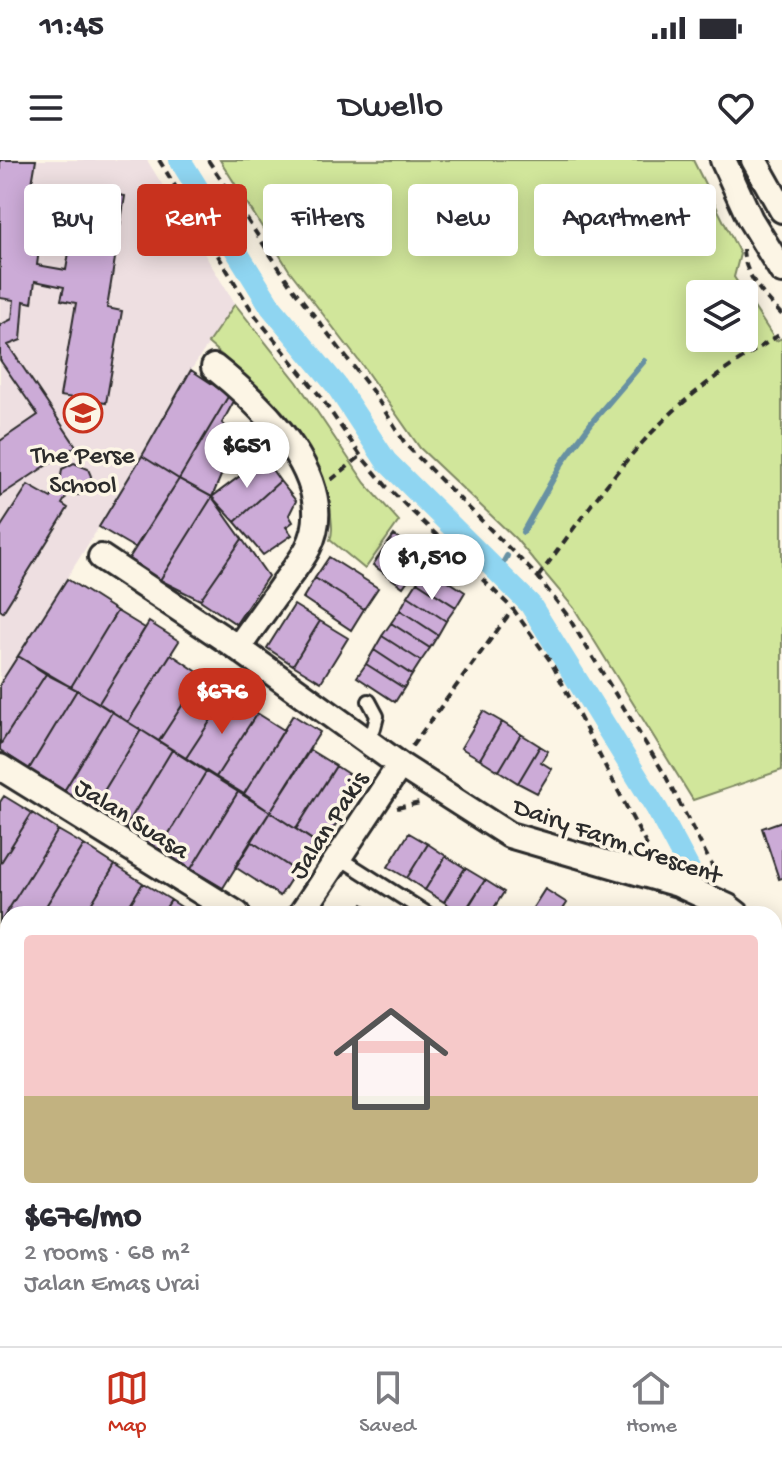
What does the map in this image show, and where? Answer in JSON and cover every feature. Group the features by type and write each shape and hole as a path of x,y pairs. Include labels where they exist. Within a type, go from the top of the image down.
{"street":[{"path":"723,160 750,219 782,271"},
{"path":"754,160 782,210"},
{"path":"214,367 268,418 304,466 313,487 317,517 308,550 238,648"},
{"name":"Dairy Farm Crescent","path":"101,557 238,648 365,740 403,760 509,835 678,884 725,906"},
{"name":"Jalan Pakis","path":"307,906 403,760"},
{"name":"Jalan Suasa","path":"0,767 224,906"}],"lane":[{"path":"365,740 374,728 377,716 369,701"},
{"path":"340,858 415,906"}],"path":[{"path":"159,160 174,184"},
{"path":"208,160 289,283 373,392 406,445 538,577 567,615 665,775 721,882"},
{"path":"219,256 254,314 320,396 361,456 387,487 513,609 551,662 654,860"},
{"path":"765,298 782,315"},
{"path":"538,577 615,473 667,419 717,376 782,333"},
{"path":"327,483 361,456"},
{"path":"403,760 513,609"}],"shaded area":[{"name":"The Perse School","path":"0,160 147,160 162,184 137,184 137,256 206,256 235,304 191,370 99,527 0,684"}],"green space":[{"path":"220,160 693,160 705,184 534,184 534,256 716,256 716,206 740,254 734,277 736,280 686,280 686,352 758,352 758,314 776,341 782,338 782,770 693,800 574,608 516,539 420,448 280,256 392,256 392,184 263,184 263,229 247,203 247,184 235,184"},
{"path":"235,304 297,382 365,483 399,521 365,569 330,540 332,525 327,490 318,465 304,441 268,398 208,343"}],"building":[{"path":"0,160 36,160 32,184 24,184 24,256 38,256 37,265 66,270 68,256 115,256 107,308 122,311 106,403 60,396 76,303 61,300 64,287 35,281 32,303 24,301 21,340 8,345 76,446 0,496 0,441 38,415 0,360 0,325 12,319 14,300 0,298"},
{"path":"121,195 125,196 121,221"},
{"path":"191,370 229,395 179,479 142,456"},
{"path":"229,395 234,401 222,423 232,432 228,439 228,459 212,497 179,479"},
{"path":"142,456 179,479 135,548 99,527"},
{"path":"264,458 280,481 235,522 212,497"},
{"path":"74,463 88,469 91,476 89,488 79,495 68,494 62,504 68,508 3,612 0,610 0,528 28,485 51,498 60,484 62,469"},
{"path":"179,479 212,497 160,580 128,560"},
{"path":"280,481 296,501 289,515 293,522 286,527 292,535 263,555 235,522"},
{"path":"212,497 242,539 200,600 160,580"},
{"path":"394,535 425,558 413,573 383,550"},
{"path":"242,539 268,576 236,624 200,600"},
{"path":"383,550 413,573 403,587 373,565"},
{"path":"329,557 378,588 364,609 315,578"},
{"path":"427,567 465,592 456,607 417,582"},
{"path":"315,578 364,609 351,630 303,598"},
{"path":"67,579 117,611 71,687 18,656"},
{"path":"417,582 456,607 446,621 408,596"},
{"path":"408,596 446,621 438,635 400,610"},
{"path":"294,605 320,621 293,665 267,648"},
{"path":"400,610 438,635 430,648 391,623"},
{"path":"117,611 145,628 99,703 71,687"},
{"path":"320,621 348,638 321,682 293,665"},
{"path":"149,622 179,641 128,722 99,703"},
{"path":"391,623 430,648 421,661 382,636"},
{"path":"382,636 421,661 412,675 374,650"},
{"path":"374,650 412,675 404,688 366,664"},
{"path":"171,654 202,675 159,741 128,722"},
{"path":"18,656 46,674 0,745 0,684"},
{"path":"366,664 404,688 395,702 357,677"},
{"path":"46,674 77,690 29,769 0,750 0,745"},
{"path":"202,675 228,694 186,758 159,741"},
{"path":"77,690 112,712 64,791 29,769"},
{"path":"228,694 257,713 216,777 186,758"},
{"path":"483,711 502,722 480,759 461,748"},
{"path":"112,712 141,730 93,809 64,791"},
{"path":"257,713 284,730 244,794 216,777"},
{"path":"293,715 320,732 270,812 244,794"},
{"path":"502,722 521,734 499,771 480,759"},
{"path":"141,730 172,750 125,828 93,809"},
{"path":"521,734 540,746 518,783 499,771"},
{"path":"540,746 548,751 541,762 552,769 537,793 518,783"},
{"path":"172,750 206,772 159,850 125,828"},
{"path":"310,750 336,766 296,829 270,812"},
{"path":"336,766 362,783 322,846 296,829"},
{"path":"206,772 238,792 191,869 159,850"},
{"path":"238,792 270,812 223,888 191,869"},
{"path":"4,796 32,813 0,864 0,802"},
{"path":"270,812 315,842 296,871 251,841"},
{"path":"32,813 58,830 11,906 0,906 0,864"},
{"path":"782,821 782,878 779,879 762,828"},
{"path":"58,830 84,845 46,906 11,906"},
{"path":"409,833 428,844 407,878 388,867"},
{"path":"251,841 296,871 280,896 235,867"},
{"path":"428,844 446,856 425,890 407,878"},
{"path":"84,845 115,865 90,906 46,906"},
{"path":"446,856 465,868 444,902 425,890"},
{"path":"115,865 143,883 129,906 90,906"},
{"path":"465,868 485,880 468,906 450,906 444,902"},
{"path":"485,880 504,892 495,906 469,906"},
{"path":"143,883 171,900 167,906 129,906"},
{"path":"545,889 567,903 565,906 534,906"}],"waterway":[{"path":"180,160 271,307 336,385 386,461 530,604 657,809 709,906"},
{"path":"523,532 562,463 644,361"},
{"path":"498,572 507,556"}],"place":[{"name":"The Perse School","path":"83,413"}]}
